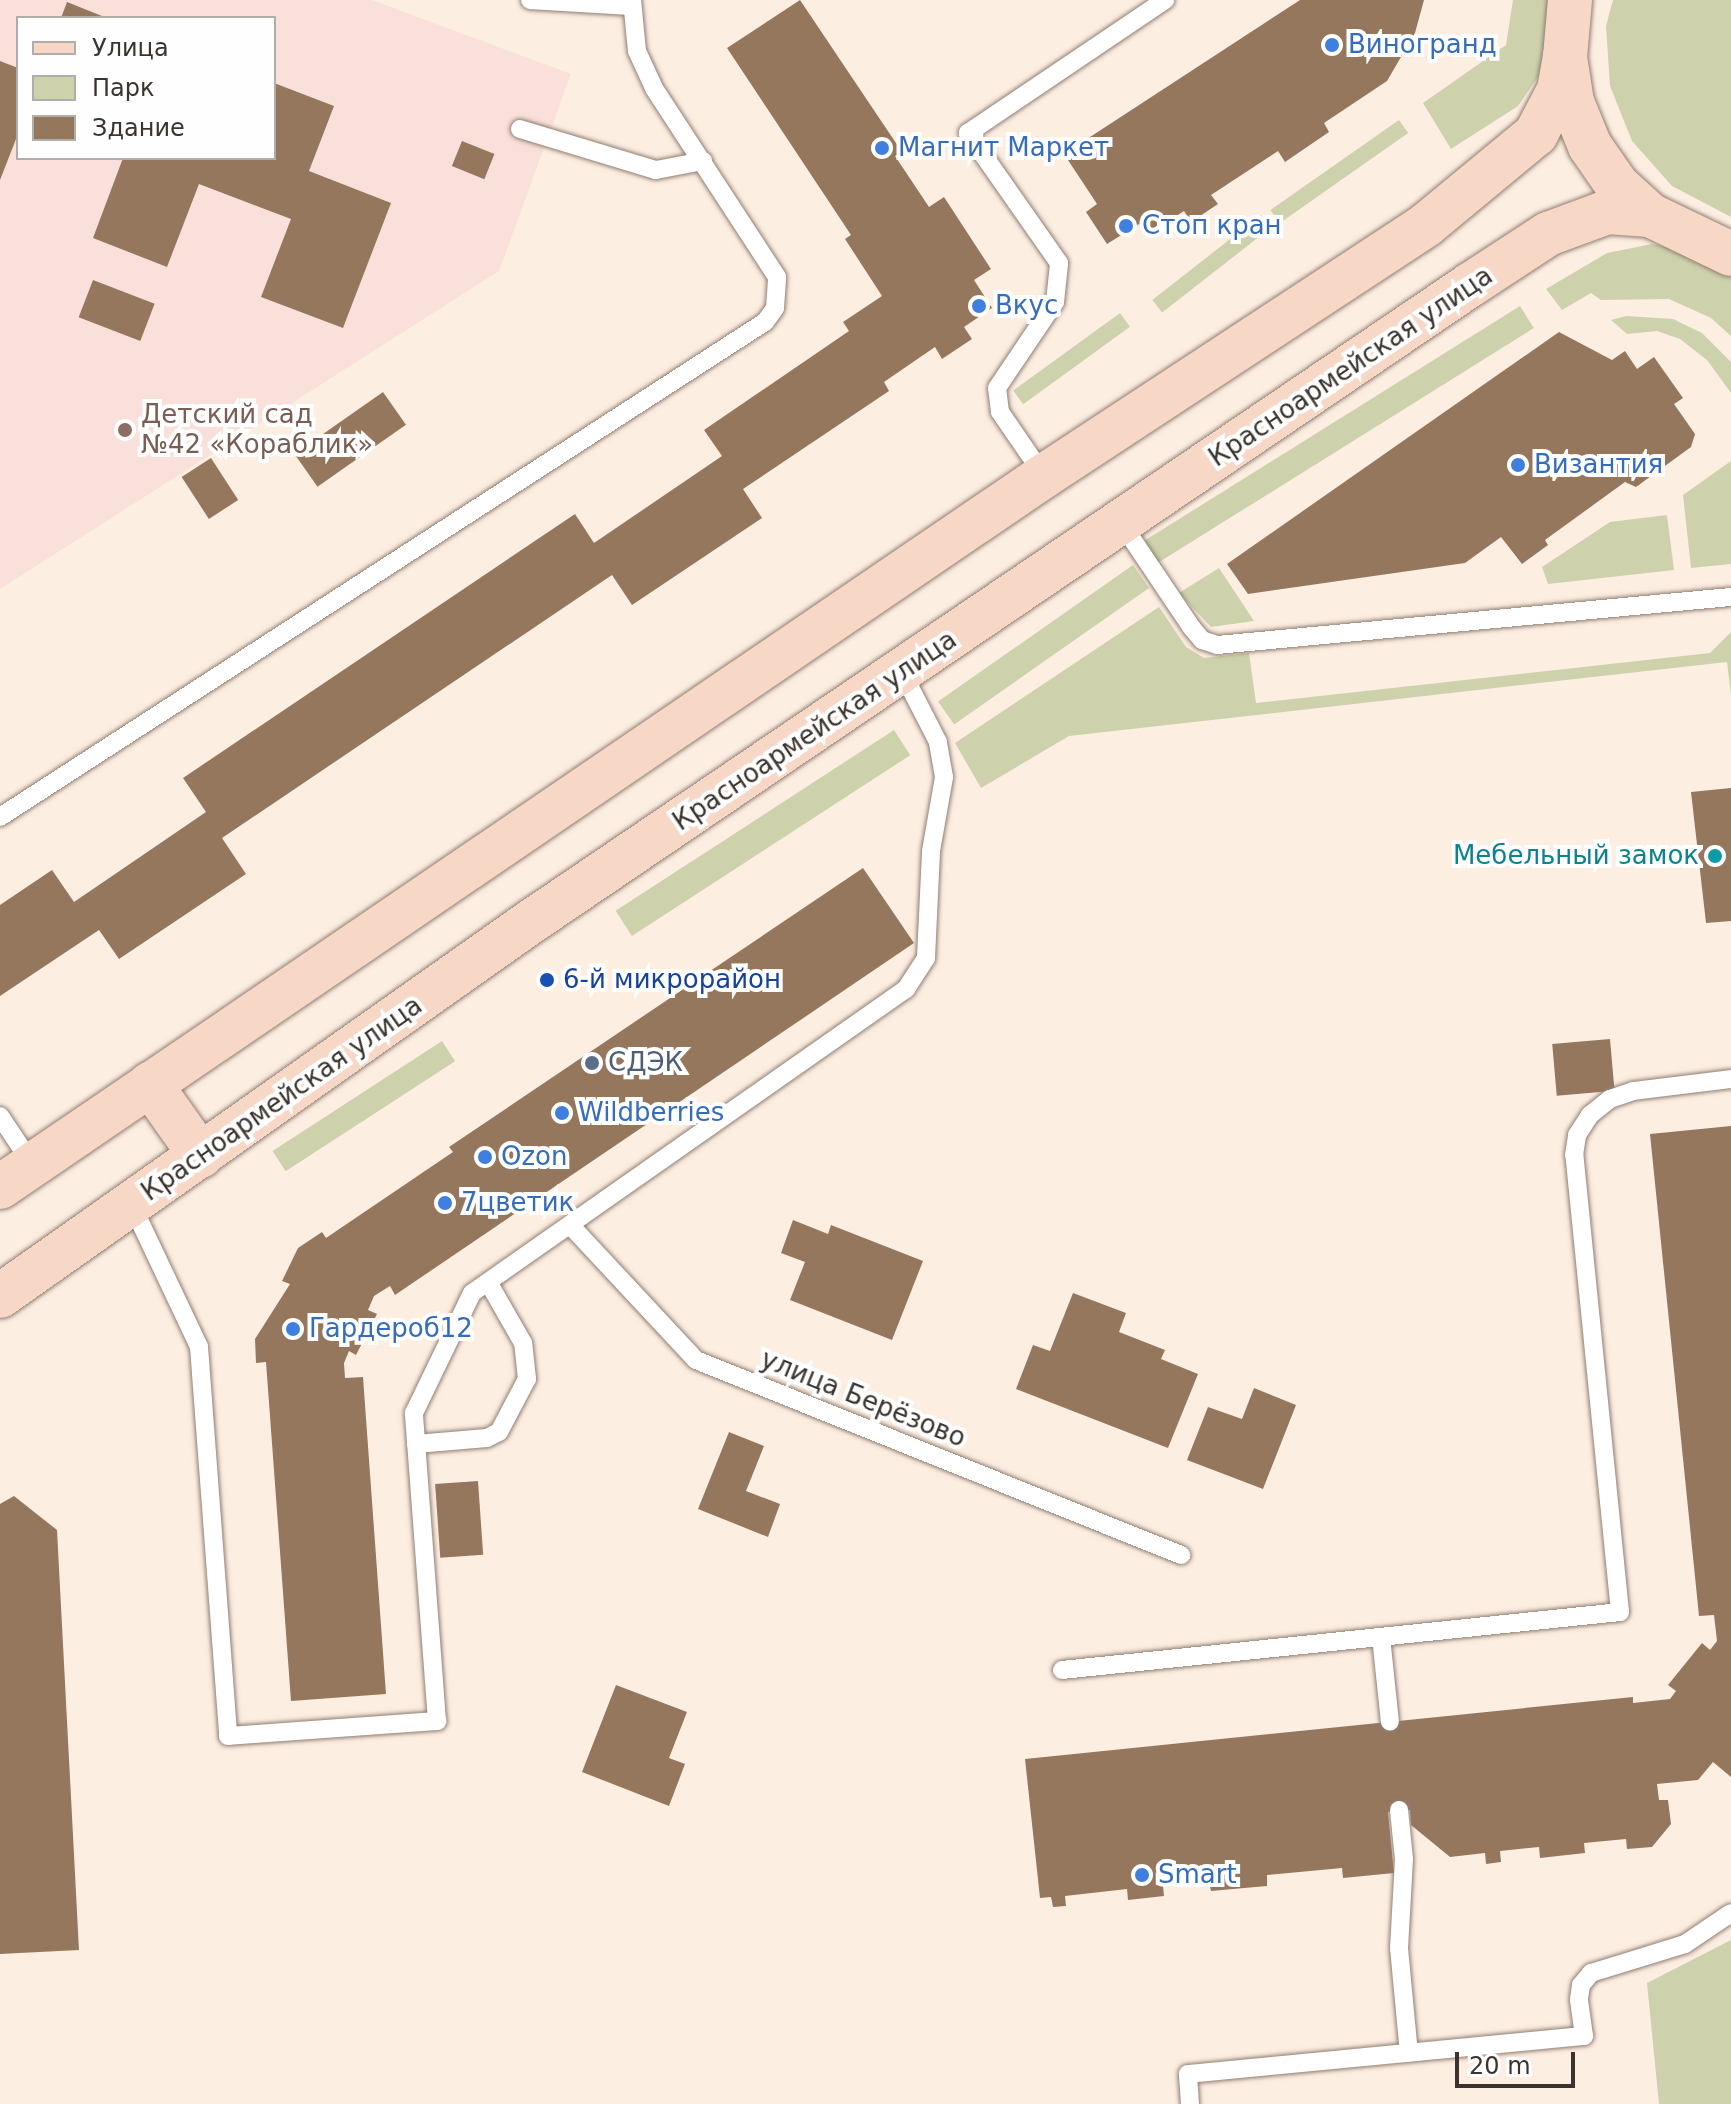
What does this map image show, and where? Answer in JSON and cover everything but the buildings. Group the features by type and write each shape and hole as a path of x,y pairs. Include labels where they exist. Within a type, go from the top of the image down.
{"main road":[{"path":"16,1175 1044,476 1338,284 1495,172 1536,134 1559,90 1570,0"},
{"path":"1565,57 1572,102 1590,146 1617,185 1650,215 1731,254"},
{"name":"Красноармейская улица","path":"1,1294 132,1205 529,923 1548,234 1607,212 1650,215"},
{"path":"150,1084 201,1156"}],"lane":[{"path":"0,817 765,322 775,308 777,277 654,88 637,51 631,3 530,0"},
{"path":"1044,476 996,399 1001,376 1055,302 1059,263 968,133 1165,0"},
{"path":"520,129 656,170 703,161"},
{"path":"1122,524 1192,628 1202,640 1217,645 1731,597"},
{"path":"132,1205 161,1277 199,1347 228,1736 437,1721 414,1413 472,1293 906,989 926,958 932,839 944,777 938,742 902,672"},
{"path":"1062,1670 1620,1612 1574,1155 1577,1135 1590,1115 1610,1099 1633,1091 1731,1079"},
{"path":"0,1116 16,1175"},
{"name":"улица Берёзово","path":"571,1226 696,1360 1181,1555"},
{"path":"416,1444 487,1438 499,1432 527,1379 523,1343 488,1282"},
{"path":"1381,1637 1390,1722"},
{"path":"1399,1810 1404,1859 1399,1948 1409,2053"},
{"path":"1190,2104 1188,2074 1584,2036 1579,1999 1581,1985 1591,1973 1685,1944 1731,1913"}],"shaded area":[{"name":"Детский сад №42 «Кораблик»","path":"0,0 372,0 571,74 499,271 0,589"}],"green space":[{"path":"1513,0 1552,0 1540,74 1518,106 1451,149 1423,103 1506,45"},
{"path":"1613,0 1731,0 1731,217 1672,186 1632,141 1610,86 1606,26"},
{"path":"1399,120 1408,133 1280,223 1270,210"},
{"path":"1261,215 1271,228 1162,313 1152,300"},
{"path":"1652,244 1674,248 1731,276 1731,336 1711,318 1669,299 1601,300 1591,293 1562,310 1546,289 1607,253"},
{"path":"1520,306 1534,328 1157,563 1143,541"},
{"path":"1120,313 1130,327 1023,404 1013,391"},
{"path":"1626,316 1673,319 1702,333 1731,362 1731,393 1707,360 1680,339 1657,331 1627,334 1611,320"},
{"path":"1731,461 1731,564 1691,568 1683,495"},
{"path":"1667,515 1674,570 1548,584 1542,567 1610,522"},
{"path":"1133,565 1149,588 954,724 938,702"},
{"path":"1219,568 1254,621 1211,627 1179,593"},
{"path":"1159,607 1186,647 1204,658 1249,653 1256,703 1710,653 1731,632 1731,695 1727,662 1069,736 981,788 955,743"},
{"path":"894,730 910,755 632,936 616,911"},
{"path":"442,1041 455,1061 286,1171 273,1151"},
{"path":"1731,1940 1731,2104 1659,2104 1647,1983"}],"place":[{"name":"Виногранд","path":"1332,45"},
{"name":"Магнит Маркет","path":"882,148"},
{"name":"Стоп кран","path":"1126,226"},
{"name":"Вкус","path":"979,306"},
{"name":"Детский сад №42 «Кораблик»","path":"125,430"},
{"name":"Византия","path":"1518,465"},
{"name":"Мебельный замок","path":"1715,856"},
{"name":"6-й микрорайон","path":"547,980"},
{"name":"СДЭК","path":"592,1063"},
{"name":"Wildberries","path":"562,1113"},
{"name":"Ozon","path":"485,1157"},
{"name":"7цветик","path":"445,1203"},
{"name":"Гардероб12","path":"293,1329"},
{"name":"Smart","path":"1142,1875"}]}
